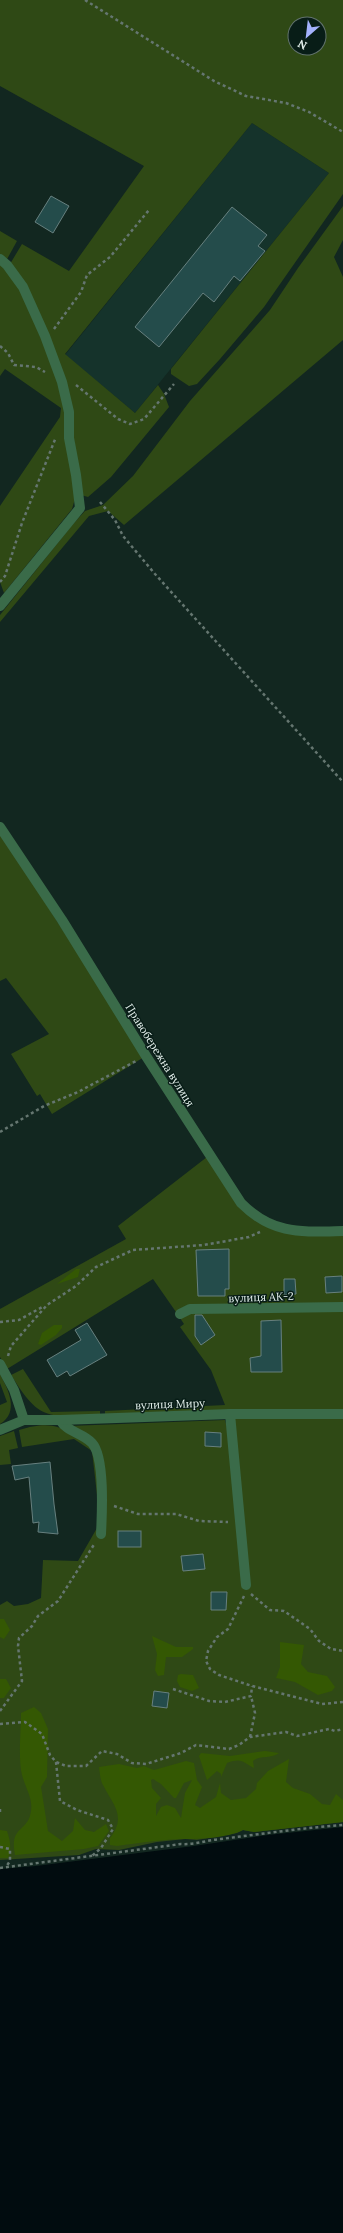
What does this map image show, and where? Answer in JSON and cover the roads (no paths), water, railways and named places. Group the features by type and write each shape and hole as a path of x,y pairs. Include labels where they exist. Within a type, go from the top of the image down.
{"street":[{"path":"0,259 8,265 23,287 45,336 62,382 69,412 70,444 80,508 1,602"},
{"name":"Правобережна вулиця","path":"0,827 62,920 146,1056 231,1189 252,1214 273,1226 297,1232 343,1231"},
{"name":"вулиця АК-2","path":"180,1314 190,1309 343,1307"},
{"path":"0,1364 14,1390 24,1420"},
{"path":"230,1414 246,1586"},
{"name":"вулиця Миру","path":"0,1430 24,1420 230,1414 343,1414"},
{"path":"60,1420 63,1426 87,1439 97,1452 102,1510 101,1534"}]}
